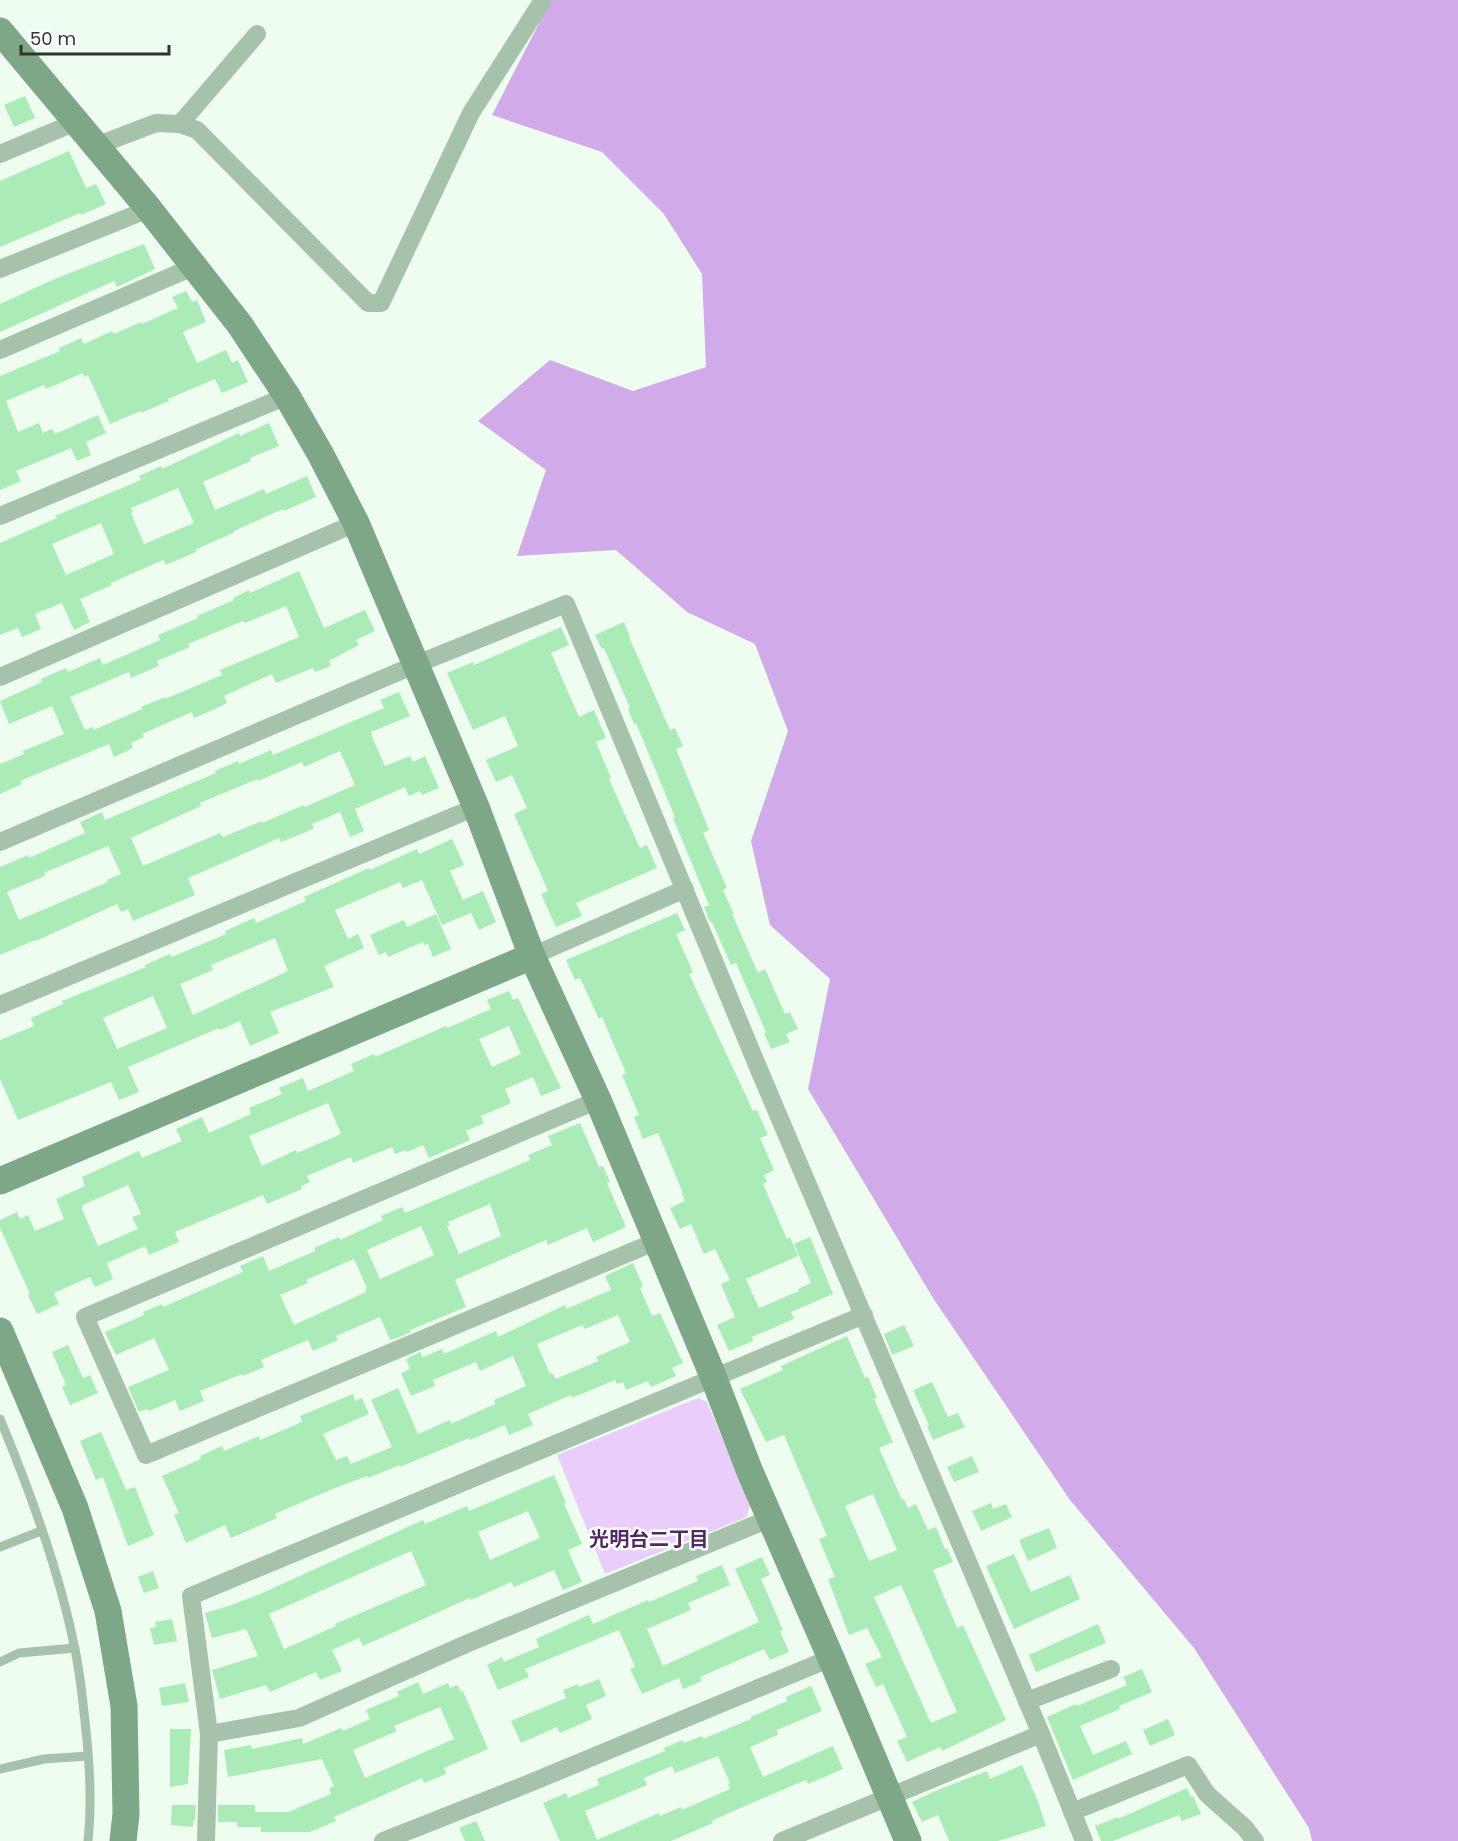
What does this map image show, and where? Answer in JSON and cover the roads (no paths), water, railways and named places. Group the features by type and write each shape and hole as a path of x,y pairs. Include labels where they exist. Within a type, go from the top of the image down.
{"street":[{"path":"96,146 156,123 180,124 197,130 368,303 381,303 471,113 543,0"},
{"path":"180,124 257,34"},
{"path":"2,36 148,209 240,325 287,396 321,455 356,524 476,807 532,956 598,1100 713,1376 750,1472 908,1841"},
{"path":"0,154 76,122"},
{"path":"0,269 148,209"},
{"path":"0,350 193,267"},
{"path":"0,516 287,396"},
{"path":"0,677 356,524"},
{"path":"0,842 417,664 566,604 1084,1841"},
{"path":"0,1005 476,807"},
{"path":"0,1181 685,889"},
{"path":"598,1100 85,1317 146,1455 657,1241"},
{"path":"206,1841 208,1734 191,1596 713,1376 864,1315"},
{"path":"0,1331 75,1508 108,1611 124,1706 126,1814 123,1841"},
{"path":"208,1734 299,1718 476,1640 771,1518"},
{"path":"383,1841 525,1785 831,1658"},
{"path":"1027,1701 1111,1669"},
{"path":"782,1841 1041,1734"},
{"path":"1072,1812 1188,1765 1208,1794 1256,1841"}],"lane":[{"path":"0,1419 4,1438 41,1531 75,1648 81,1682 88,1756 91,1812 88,1841"},
{"path":"0,1547 41,1531"},
{"path":"0,1662 20,1653 75,1648"},
{"path":"0,1769 44,1759 88,1756"}],"district":[{"name":"光明台二丁目","path":"649,1539"}]}
